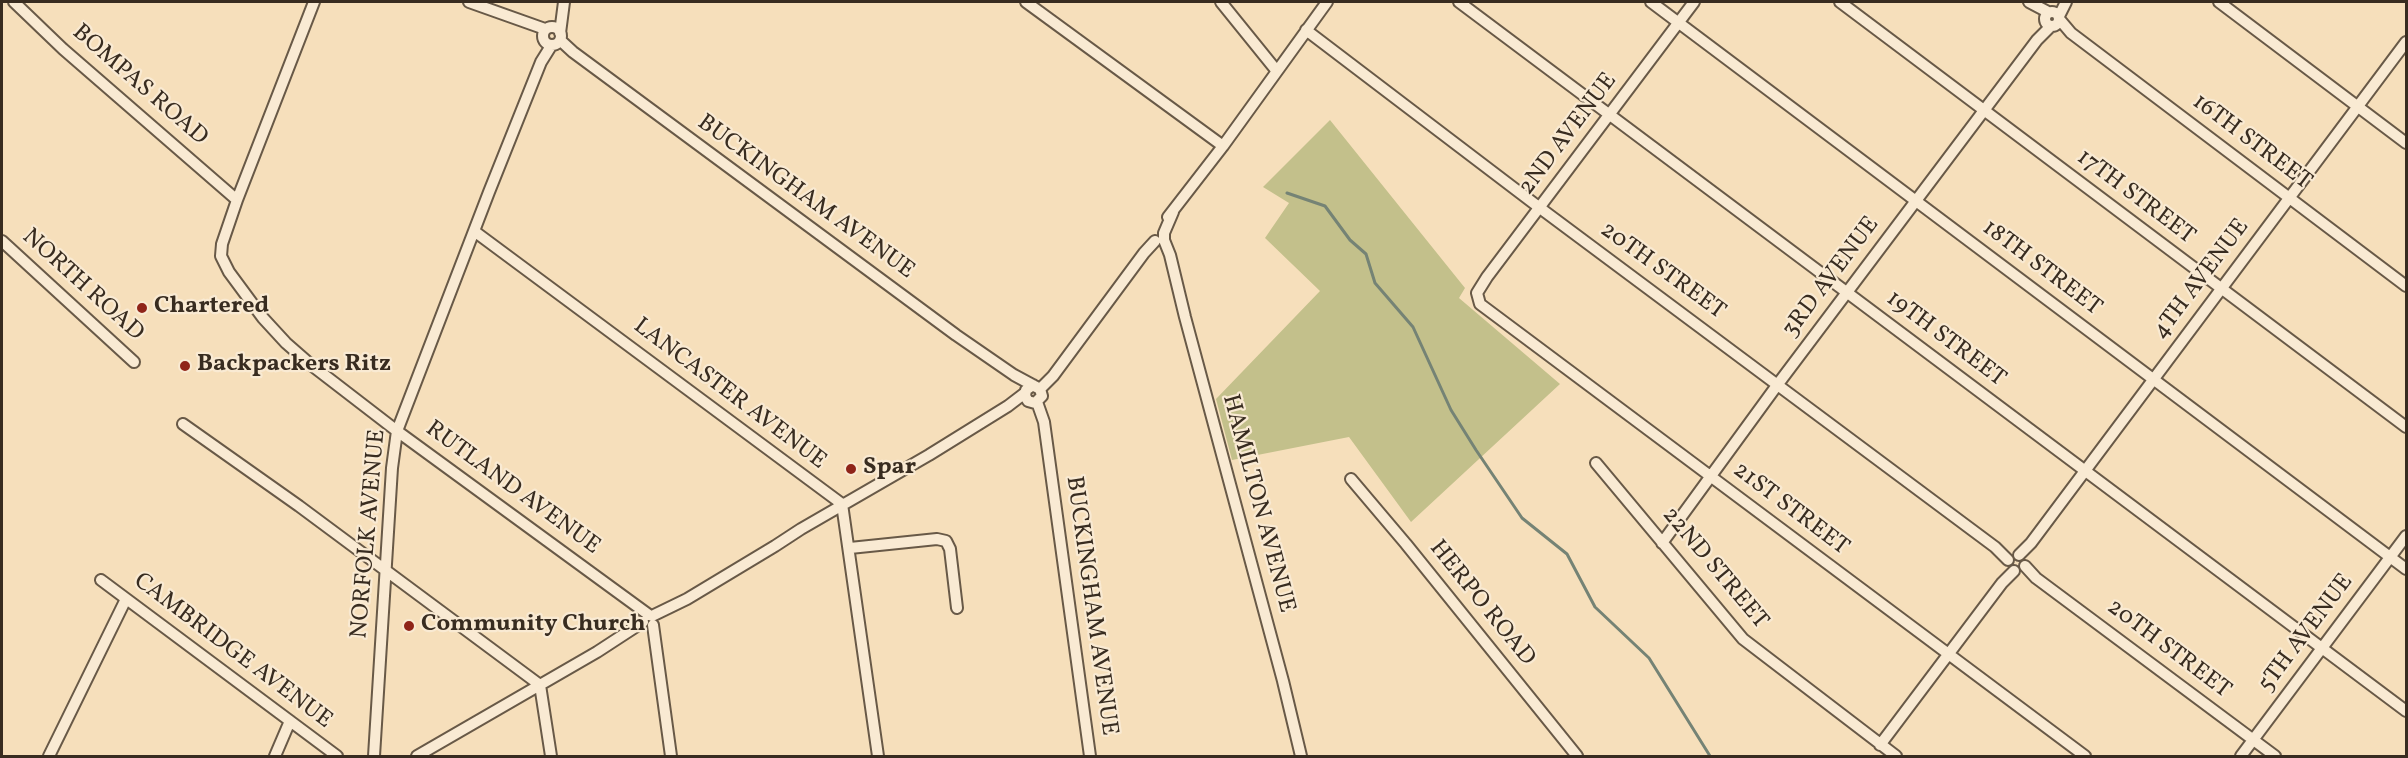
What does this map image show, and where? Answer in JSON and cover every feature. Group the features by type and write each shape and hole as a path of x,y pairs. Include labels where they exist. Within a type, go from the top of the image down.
{"street":[{"name":"BOMPAS ROAD","path":"14,2 63,49 237,200"},
{"path":"237,200 314,2"},
{"path":"469,2 525,23 551,37 563,5"},
{"path":"1026,2 1223,146"},
{"path":"1221,2 1276,70"},
{"path":"417,756 649,621 1008,406 1032,395 1053,376 1144,253 1159,237 1173,212 1327,2"},
{"name":"19TH STREET","path":"1459,2 2406,711"},
{"name":"18TH STREET","path":"1651,2 2406,569"},
{"name":"2ND AVENUE","path":"1477,293 1694,2"},
{"name":"17TH STREET","path":"1840,2 2406,427"},
{"name":"3RD AVENUE","path":"1662,543 1778,384 2065,2"},
{"path":"2219,2 2406,143"},
{"name":"16TH STREET","path":"2031,3 2406,286"},
{"name":"20TH STREET","path":"1306,30 1540,208 2275,756"},
{"name":"BUCKINGHAM AVENUE","path":"551,37 1014,375 1032,395 1041,411 1044,425 1090,756"},
{"name":"NORFOLK AVENUE","path":"376,753 392,468 397,431 551,37"},
{"name":"4TH AVENUE","path":"1880,745 2406,42"},
{"name":"RUTLAND AVENUE","path":"237,200 222,244 221,256 248,299 286,343 397,431 477,487 629,602 649,621"},
{"name":"LANCASTER AVENUE","path":"474,231 842,504"},
{"name":"HAMILTON AVENUE","path":"1159,237 1171,262 1301,756"},
{"name":"NORTH ROAD","path":"2,241 135,362"},
{"name":"21ST STREET","path":"1477,293 1480,304 1491,315 2085,756"},
{"path":"183,424 540,685 551,756"},
{"name":"22ND STREET","path":"1596,463 1743,639 1896,756"},
{"name":"HERPO ROAD","path":"1351,479 1577,756"},
{"path":"842,504 878,756"},
{"name":"5TH AVENUE","path":"2241,756 2406,536"},
{"path":"850,548 937,538 946,541 950,549 957,608"},
{"name":"CAMBRIDGE AVENUE","path":"101,580 337,756"},
{"path":"49,756 126,599"},
{"path":"649,621 654,640 670,756"},
{"path":"275,756 290,721"}],"shaded area":[{"path":"1330,120 1465,288 1459,298 1560,384 1411,522 1349,437 1232,460 1216,399 1320,291 1265,238 1289,203 1263,187"}],"waterway":[{"path":"1287,193 1325,206 1350,240 1366,254 1375,283 1413,327 1451,410 1522,518 1567,554 1595,607 1649,658 1710,756"}],"place":[{"name":"Chartered","path":"142,308"},
{"name":"Backpackers Ritz","path":"185,366"},
{"name":"Spar","path":"851,469"},
{"name":"Community Church","path":"409,626"}]}
